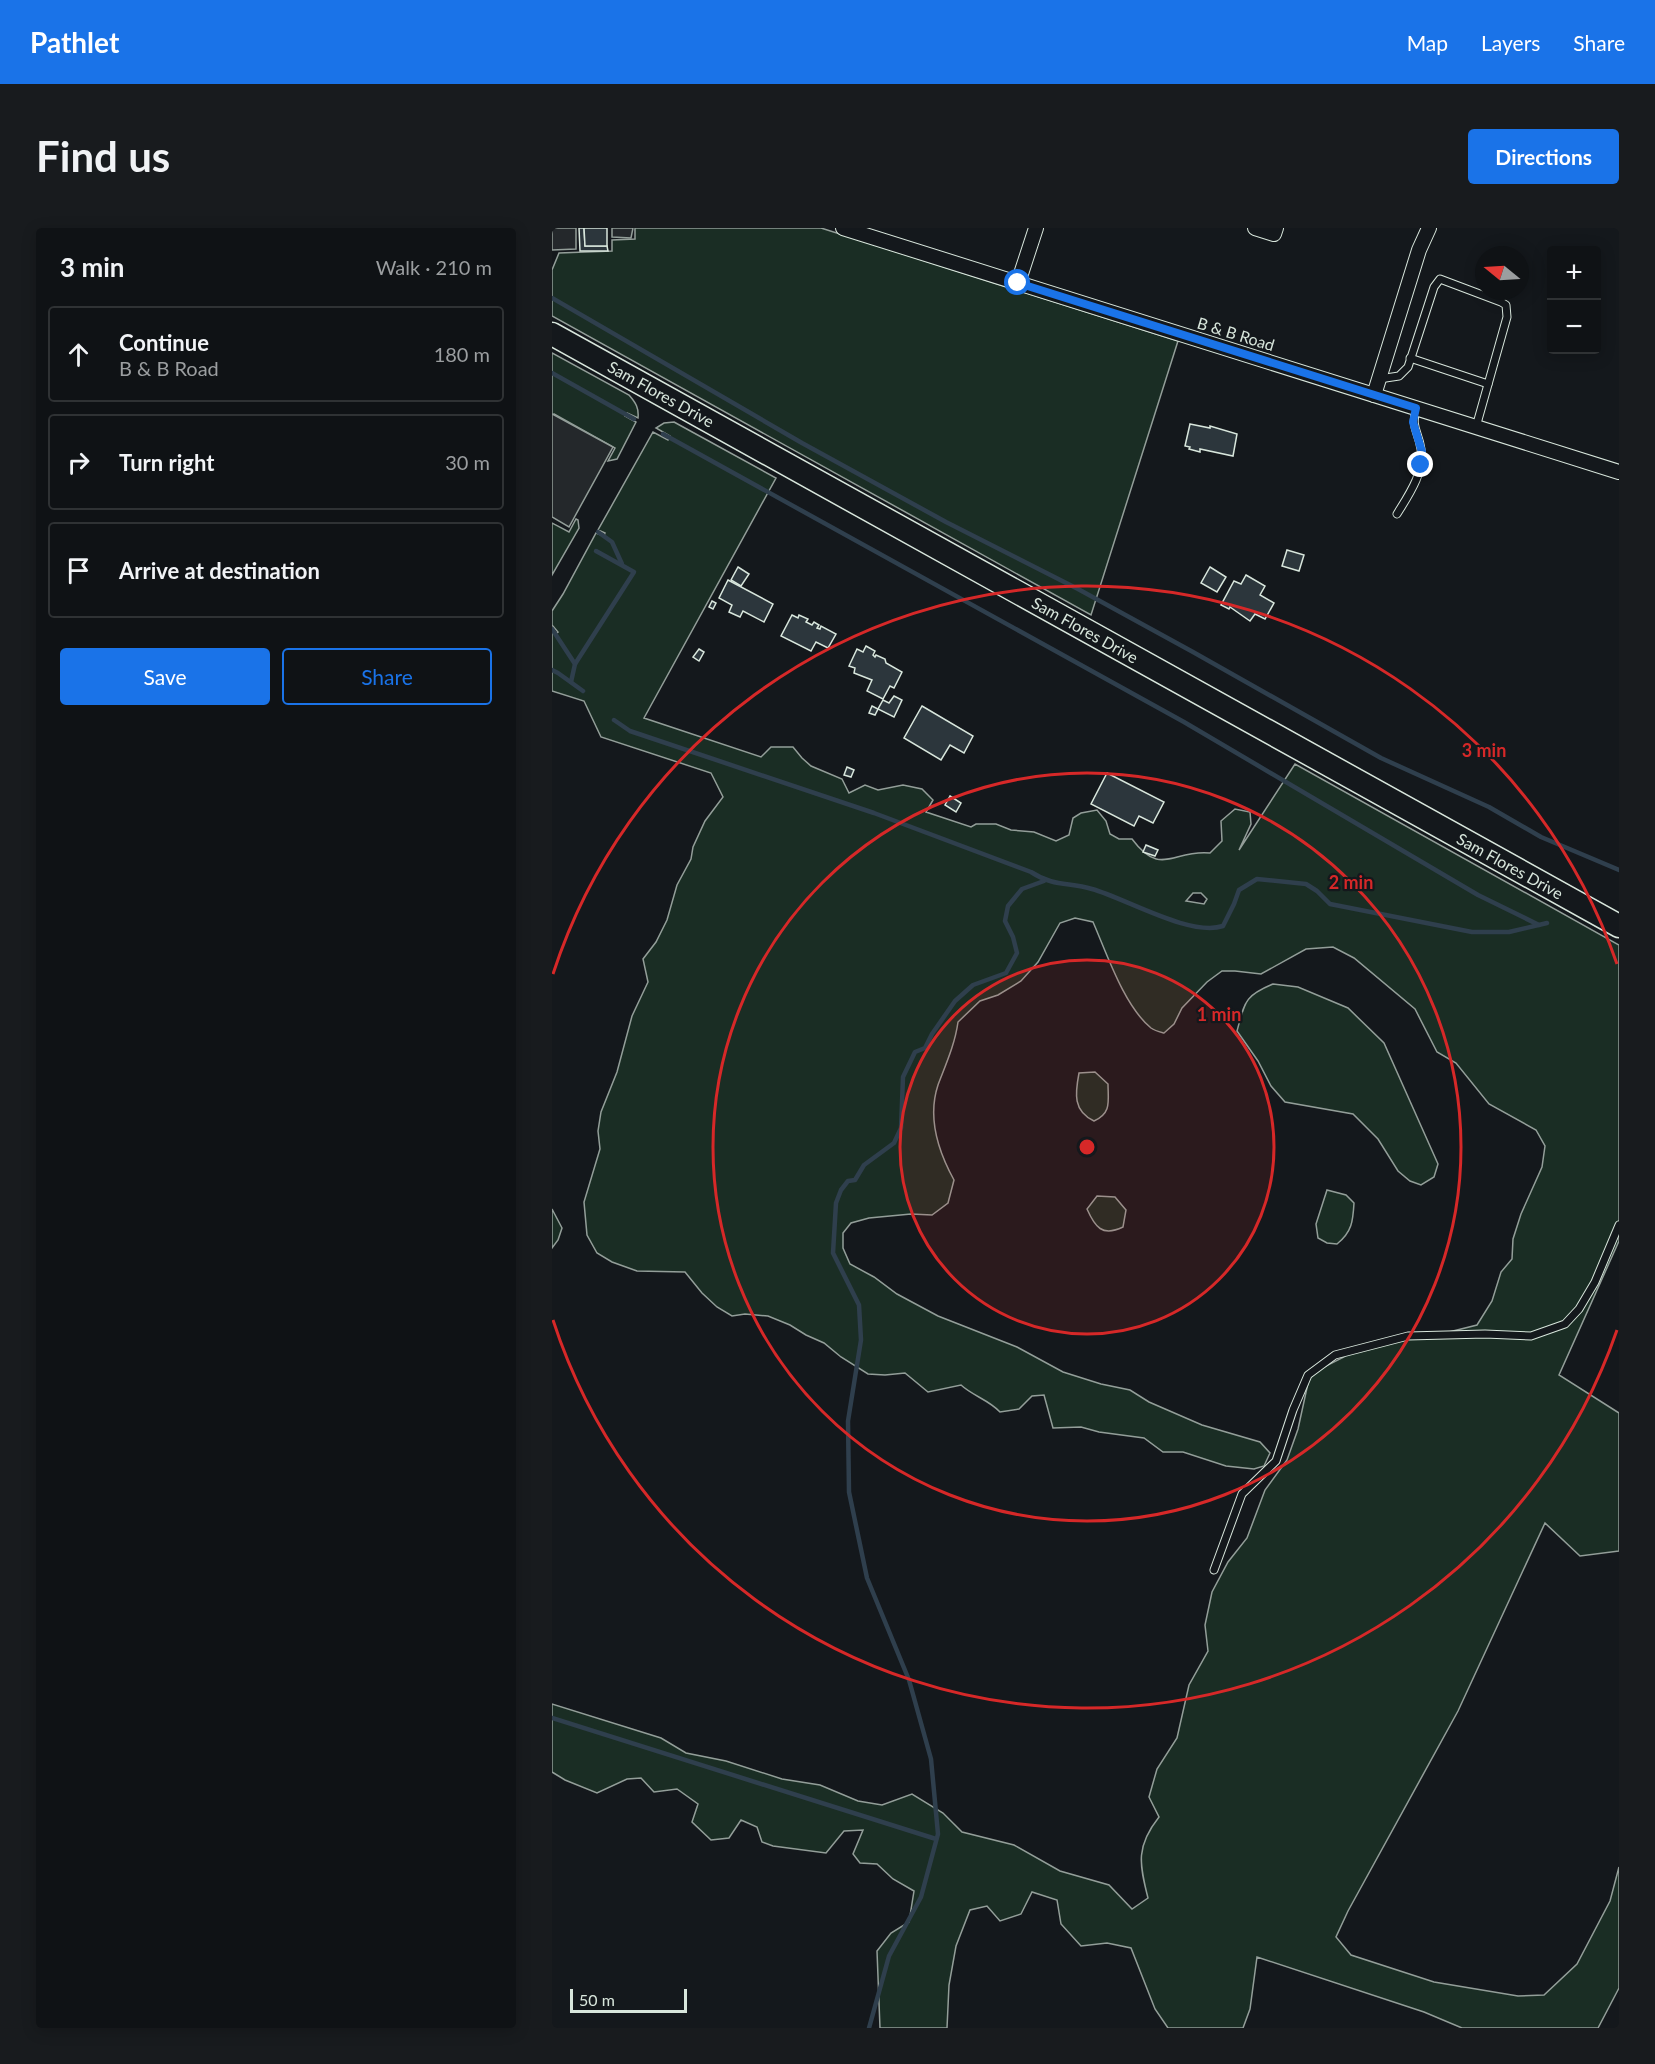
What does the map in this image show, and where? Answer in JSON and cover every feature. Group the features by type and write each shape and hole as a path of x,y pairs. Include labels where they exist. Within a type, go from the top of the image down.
{"main road":[{"name":"Sam Flores Drive","path":"552,334 1619,926"}],"street":[{"name":"B & B Road","path":"843,228 1619,472"},
{"path":"1018,283 1036,228"},
{"path":"1255,228 1275,231"},
{"path":"1374,395 1419,250 1429,228"}],"lane":[{"path":"1379,379 1404,373 1434,287 1440,279 1506,305 1507,317 1476,427"},
{"path":"1410,358 1488,384"},
{"path":"1397,514 1421,465 1422,452 1413,422 1416,408"},
{"path":"1214,1570 1242,1494 1276,1461 1308,1375 1335,1355 1408,1336 1485,1334 1531,1336 1565,1324 1579,1309 1595,1282 1619,1225"}],"green space":[{"path":"635,228 821,228 1178,341 1091,615 552,316 552,270 559,253 612,251 612,240 635,239"},
{"path":"552,353 629,395 635,403 638,418 627,413 625,416 636,422 617,459 608,461 615,448 554,414 552,416"},
{"path":"674,422 776,478 644,718 761,757 771,747 793,747 811,766 842,779 849,793 865,785 878,790 903,785 922,789 933,800 926,812 971,827 976,824 996,824 1011,830 1034,832 1056,841 1069,835 1073,818 1081,813 1097,810 1106,821 1110,834 1119,839 1132,839 1142,851 1160,860 1197,853 1210,853 1222,841 1221,821 1235,809 1250,812 1251,824 1239,850 1295,764 1619,945 1619,1241 1559,1375 1619,1413 1619,1551 1580,1556 1545,1523 1458,1711 1336,1937 1351,1955 1434,1982 1518,1996 1544,1995 1577,1964 1610,1901 1619,1867 1619,1988 1598,2028 1462,2028 1424,2012 1257,1957 1250,2009 1243,2028 1168,2028 1155,2009 1131,1948 1107,1943 1081,1946 1061,1924 1057,1900 1032,1892 1021,1914 1000,1921 987,1906 970,1910 956,1946 949,1985 947,2028 880,2028 877,1951 891,1933 909,1922 914,1891 893,1879 877,1864 860,1863 853,1854 863,1830 844,1831 826,1853 773,1846 762,1842 757,1827 741,1820 729,1838 711,1840 692,1822 698,1804 677,1789 654,1792 641,1778 627,1779 597,1793 552,1772 552,1704 661,1738 686,1753 726,1761 782,1779 820,1785 858,1801 882,1805 912,1794 943,1813 962,1832 1014,1845 1060,1871 1109,1885 1132,1909 1148,1898 1141,1855 1146,1837 1159,1817 1149,1797 1157,1769 1177,1738 1189,1685 1208,1651 1205,1625 1212,1592 1228,1562 1247,1538 1265,1490 1287,1460 1298,1429 1310,1374 1344,1357 1355,1347 1441,1334 1477,1325 1492,1301 1501,1272 1512,1259 1513,1239 1521,1214 1542,1167 1545,1146 1536,1130 1489,1104 1456,1063 1437,1052 1415,1009 1354,958 1333,947 1306,949 1261,974 1222,971 1207,982 1182,1008 1174,1024 1164,1033 1151,1028 1141,1018 1124,993 1093,922 1075,918 1060,923 1038,962 1021,981 998,995 980,1001 958,1022 938,1085 934,1110 939,1146 954,1180 948,1203 932,1215 911,1214 869,1218 851,1223 843,1233 843,1248 850,1264 874,1277 897,1294 938,1316 1017,1347 1063,1372 1130,1390 1149,1402 1202,1425 1260,1442 1270,1453 1264,1466 1254,1469 1226,1466 1183,1452 1163,1452 1144,1438 1099,1432 1081,1427 1053,1428 1044,1395 1032,1396 1019,1409 1000,1412 961,1385 928,1392 905,1373 868,1374 824,1343 790,1325 768,1316 745,1314 732,1316 717,1307 702,1293 685,1272 637,1271 612,1262 597,1253 587,1235 584,1202 600,1149 598,1131 601,1112 617,1072 632,1016 648,982 643,959 656,942 667,920 677,885 691,859 693,847 705,821 723,797 711,773 601,737 584,701 552,691 552,631 555,634 558,632 552,625 552,611 596,533 604,536 605,533 598,530 653,432 668,440 670,436 656,428 664,423","holes":["1193,893 1201,893 1207,899 1204,904 1186,901"]},
{"path":"576,519 579,528 552,575 552,523 569,532"},
{"path":"1273,984 1298,987 1348,1008 1384,1043 1438,1164 1434,1177 1421,1185 1410,1181 1398,1171 1378,1139 1353,1114 1285,1102 1271,1086 1258,1061 1237,1031 1247,1001 1256,992"},
{"path":"1095,1072 1108,1084 1108,1106 1104,1114 1094,1121 1082,1112 1076,1095 1079,1073"},
{"path":"1327,1190 1346,1195 1354,1203 1351,1226 1337,1244 1327,1243 1318,1238 1316,1224"},
{"path":"1097,1196 1115,1197 1126,1210 1123,1227 1110,1231 1096,1225 1087,1209"},
{"path":"552,1209 562,1228 552,1248"}],"shaded area":[{"path":"552,228 576,228 576,249 552,250"},
{"path":"612,228 633,228 631,238 612,237"},
{"path":"552,414 613,447 569,527 552,517"}],"building":[{"path":"579,228 584,228 585,246 607,246 608,251 580,251"},
{"path":"584,228 607,228 607,246 585,246"},
{"path":"1190,424 1210,428 1210,426 1237,434 1233,456 1189,449 1190,447 1185,446"},
{"path":"1287,550 1304,555 1299,571 1282,566"},
{"path":"738,567 749,574 741,586 731,580"},
{"path":"1210,567 1226,577 1217,592 1201,583"},
{"path":"1246,575 1265,586 1260,595 1274,603 1265,619 1255,614 1250,621 1230,607 1229,609 1221,605 1234,581 1241,584"},
{"path":"728,580 773,604 764,622 743,611 740,617 729,612 732,605 719,598"},
{"path":"712,601 716,603 713,609 709,607"},
{"path":"792,615 798,618 799,615 808,619 806,622 812,625 814,622 819,625 817,628 820,629 821,626 836,634 828,648 816,642 811,651 781,636"},
{"path":"866,646 875,651 873,655 875,657 876,655 885,659 886,663 902,672 894,688 890,686 883,699 867,691 872,680 854,673 855,668 849,666 857,649 863,652"},
{"path":"699,649 704,652 699,661 693,657"},
{"path":"894,696 902,700 894,717 878,709 883,700 889,703"},
{"path":"872,706 878,709 875,715 869,713"},
{"path":"922,706 973,736 964,753 950,745 941,760 904,738"},
{"path":"847,767 854,770 851,777 844,775"},
{"path":"1107,773 1164,802 1153,823 1139,816 1134,826 1091,804"},
{"path":"950,796 961,803 956,812 945,805"},
{"path":"1146,845 1158,850 1155,856 1143,852"}],"waterway":[{"path":"552,298 802,443 946,522 1078,589 1381,758 1489,807 1541,837 1619,870"},
{"path":"552,373 634,419"},
{"path":"663,434 1184,722 1478,895 1539,925"},
{"path":"598,532 612,542 622,564"},
{"path":"575,664 634,572 596,551"},
{"path":"552,629 575,664 571,682"},
{"path":"552,670 583,691"},
{"path":"614,720 630,731 874,813 1047,880 1092,889 1176,922 1193,926 1209,928 1223,926 1239,890 1257,879 1306,884 1330,904 1472,932 1509,932 1547,923"},
{"path":"869,2028 889,1956 921,1897 938,1834 931,1759 909,1680 867,1578 849,1492 848,1421 861,1340 859,1305 833,1253 836,1203 841,1190 848,1181 855,1180 864,1165 894,1143 901,1128 903,1077 915,1052 925,1048 955,1001 973,985 1006,973 1017,953 1013,937 1005,921 1008,906 1022,889 1044,881"},
{"path":"552,1718 936,1839"}],"route":[{"path":"1018,283 1416,408 1413,422 1422,452 1421,465"}]}
